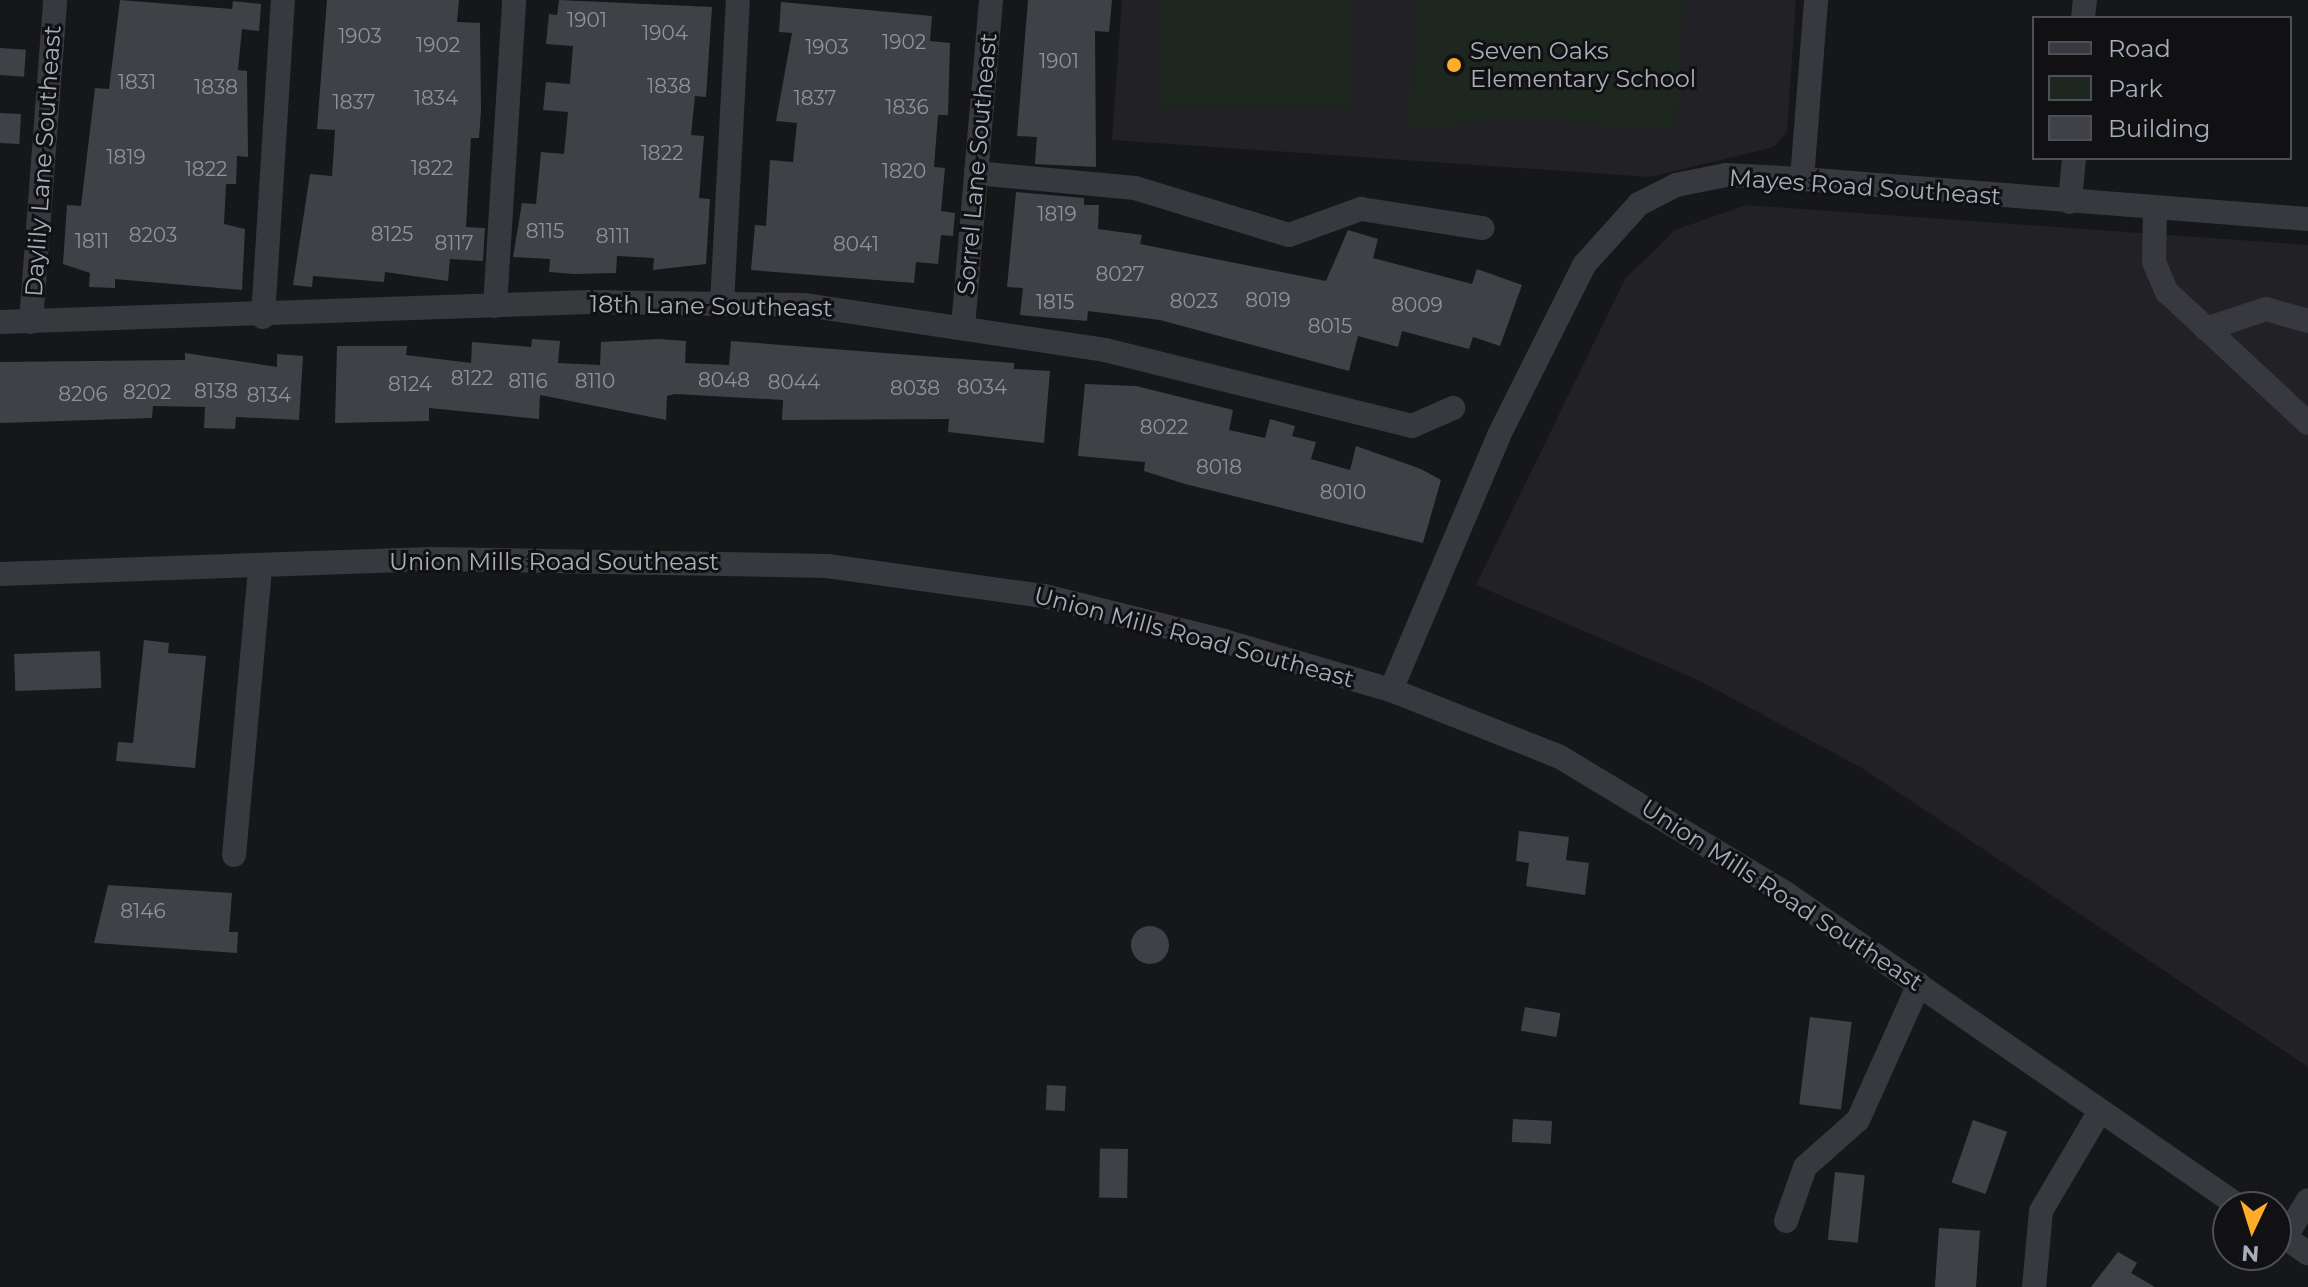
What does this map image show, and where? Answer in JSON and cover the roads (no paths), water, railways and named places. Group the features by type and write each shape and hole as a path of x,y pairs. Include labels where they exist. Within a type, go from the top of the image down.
{"street":[{"name":"Daylily Lane Southeast","path":"31,322 55,0"},
{"path":"263,317 283,0"},
{"path":"495,306 514,0"},
{"path":"722,304 738,0"},
{"name":"Sorrel Lane Southeast","path":"963,327 991,0"},
{"path":"1802,179 1816,0"},
{"path":"2070,202 2074,160"},
{"path":"976,173 1135,188 1289,235 1361,209 1483,228"},
{"name":"Mayes Road Southeast","path":"1391,690 1499,435 1605,234 1676,185 1726,175 1802,179 2308,219"},
{"path":"2155,208 2154,262 2167,292 2308,423"},
{"name":"18th Lane Southeast","path":"0,322 263,317 495,306 805,305 1105,350 1412,426 1453,408"},
{"path":"2206,329 2266,309 2308,321"},
{"name":"Union Mills Road Southeast","path":"0,574 637,557 827,566 1044,596 1391,690 1560,757 1694,834 1919,984 2217,1191"},
{"path":"234,855 260,568"},
{"path":"1786,1221 1805,1167 1858,1120 1919,984"},
{"path":"2034,1287 2041,1211 2100,1111"},
{"path":"2292,1219 2308,1200"}],"place":[{"name":"Seven Oaks Elementary School","path":"1454,65"}]}
